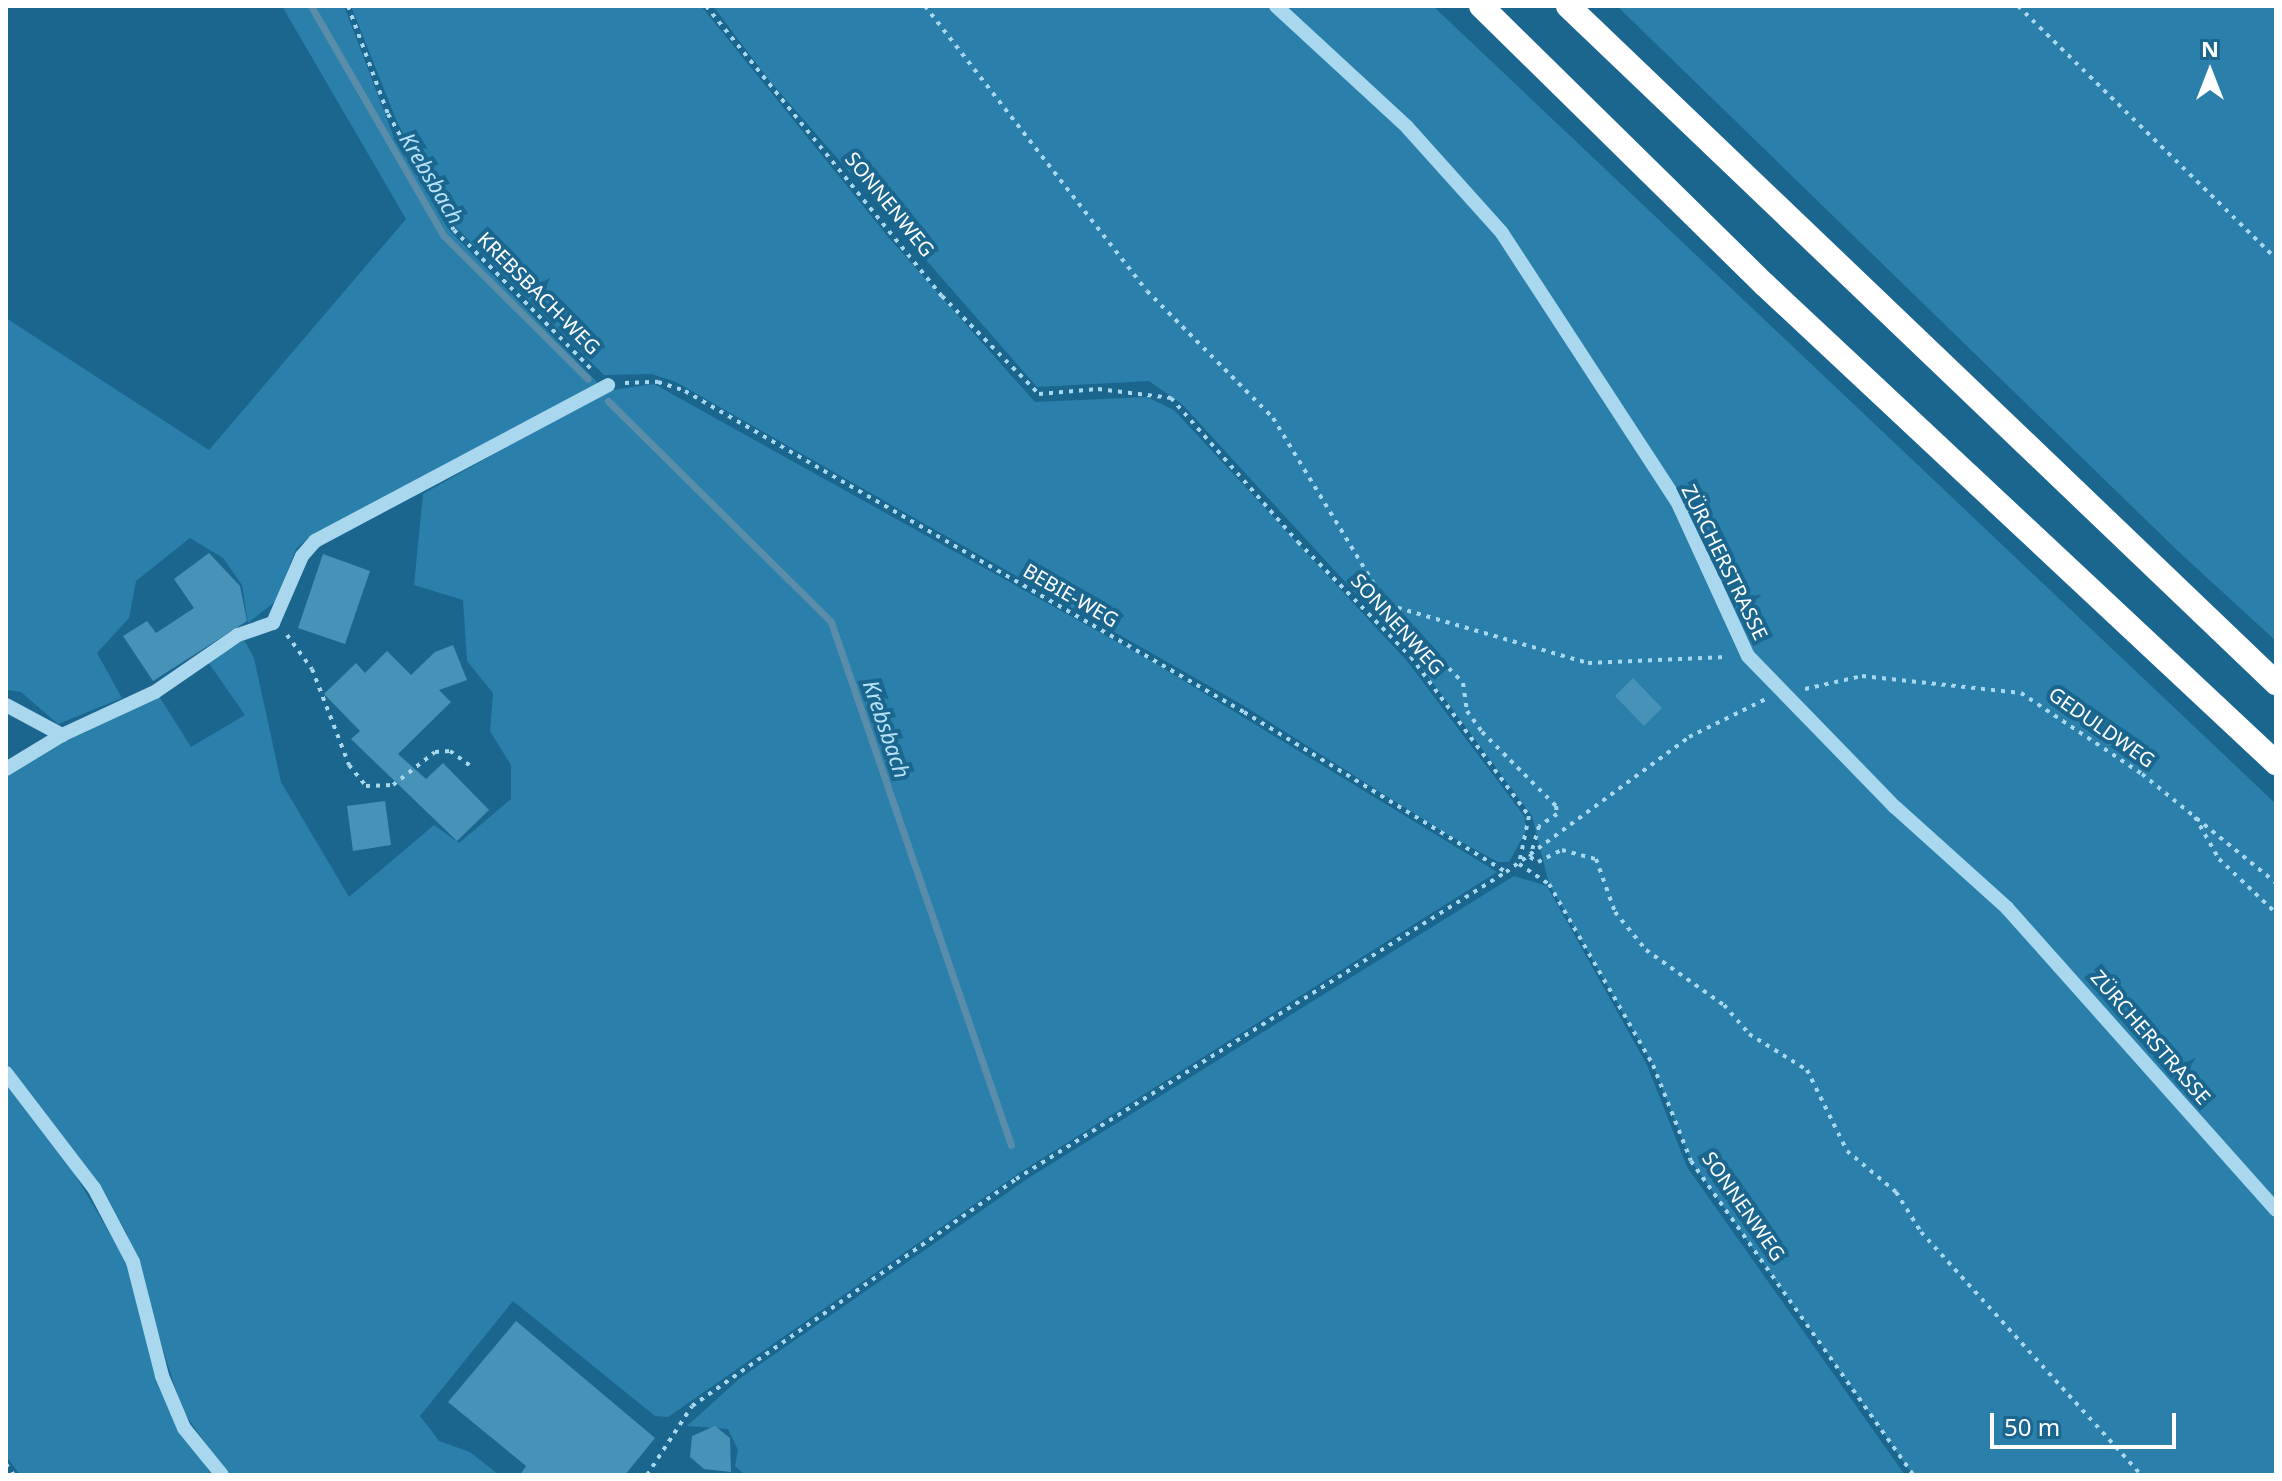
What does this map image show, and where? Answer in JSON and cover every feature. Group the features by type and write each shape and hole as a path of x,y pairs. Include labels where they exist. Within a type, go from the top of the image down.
{"highway":[{"path":"1481,6 1765,285 2276,763"},
{"path":"1568,6 2276,683"}],"street":[{"name":"ZÜRCHERSTRASSE","path":"1276,6 1407,127 1502,233 1677,501 1748,656 1780,692 2018,919 2276,1210"},
{"path":"6,769 62,735 155,692 238,635 273,623 302,556 315,541 608,385"},
{"path":"6,705 62,735"},
{"path":"6,1073 94,1188 133,1262 162,1376 184,1428 222,1475"}],"path":[{"name":"KREBSBACH-WEG","path":"348,6 388,114 454,230 608,385"},
{"name":"SONNENWEG","path":"706,6 942,296 1039,394 1098,389 1171,398 1429,681 1529,816 1519,864 1549,884 1653,1065 1691,1161 1913,1475"},
{"path":"925,6 1147,291 1273,418 1386,604 1463,683 1467,711 1482,732 1556,806 1557,814 1539,826 1530,857 1538,862 1562,850 1596,859 1615,912 1646,950 1724,1005 1749,1034 1807,1070 1847,1151 1896,1192 1921,1232 2141,1475"},
{"path":"2018,6 2276,259"},
{"name":"BEBIE-WEG","path":"608,385 658,382 685,391 1244,712 1506,872"},
{"path":"1386,604 1588,663 1748,656"},
{"path":"273,623 312,669 349,765 366,786 393,785 435,752 450,751 469,765"},
{"name":"GEDULDWEG","path":"647,1475 703,1398 1016,1179 1530,857 1689,737 1780,692 1862,676 2021,693 2049,706 2194,814 2276,883"},
{"path":"2194,814 2219,859 2276,913"},
{"path":"6,1464 14,1475"}],"shaded area":[{"path":"282,6 344,6 393,135 450,231 597,382 592,391 309,537 296,549 276,601 248,623 242,585 223,558 190,538 136,581 129,618 97,653 122,698 58,724 21,692 6,690 6,318 209,450 406,219"},
{"path":"351,6 701,6 889,238 1035,402 1147,397 1174,410 1407,661 1525,817 1526,831 1509,862 1498,862 1445,833 1246,707 676,382 652,374 604,375 453,224 397,122"},
{"path":"713,6 1433,6 2276,804 2276,1475 1913,1475 1691,1161 1653,1065 1549,884 1532,816 1413,656 1182,404 1149,381 1037,387 769,80"},
{"path":"1617,6 2276,6 2276,641 2180,553"},
{"path":"654,384 1153,662 1497,872 1019,1173 668,1417 655,1416 513,1301 420,1416 439,1441 470,1452 499,1475 228,1475 182,1410 127,1234 97,1182 6,1063 6,775 33,754 157,693 191,747 245,715 208,662 244,640 254,658 281,782 349,897 434,825 459,843 511,799 511,765 490,731 493,693 467,661 463,600 414,585 423,494 606,391"},
{"path":"1514,876 1547,886 1647,1065 1687,1167 1905,1475 745,1475 735,1466 738,1450 728,1429 687,1426 739,1379 1027,1179"},
{"path":"6,1083 64,1156 128,1264 178,1426 212,1475 20,1475 6,1456"}],"building":[{"path":"209,553 240,586 247,621 153,681 123,636 147,621 156,633 194,608 174,579"},
{"path":"323,554 370,571 345,644 298,628"},
{"path":"453,645 467,680 439,690 451,702 398,754 426,779 443,763 489,810 457,841 351,739 360,731 324,694 356,663 365,673 387,651 411,675 435,652"},
{"path":"1633,678 1662,708 1644,726 1615,696"},
{"path":"385,801 391,845 353,851 347,806"},
{"path":"516,1321 655,1438 625,1475 520,1475 526,1466 448,1402"},
{"path":"715,1426 730,1438 731,1472 704,1469 690,1457 692,1436"}],"waterway":[{"name":"Krebsbach","path":"311,6 443,235 588,379"},
{"name":"Krebsbach","path":"608,401 831,622 1011,1145"}]}
